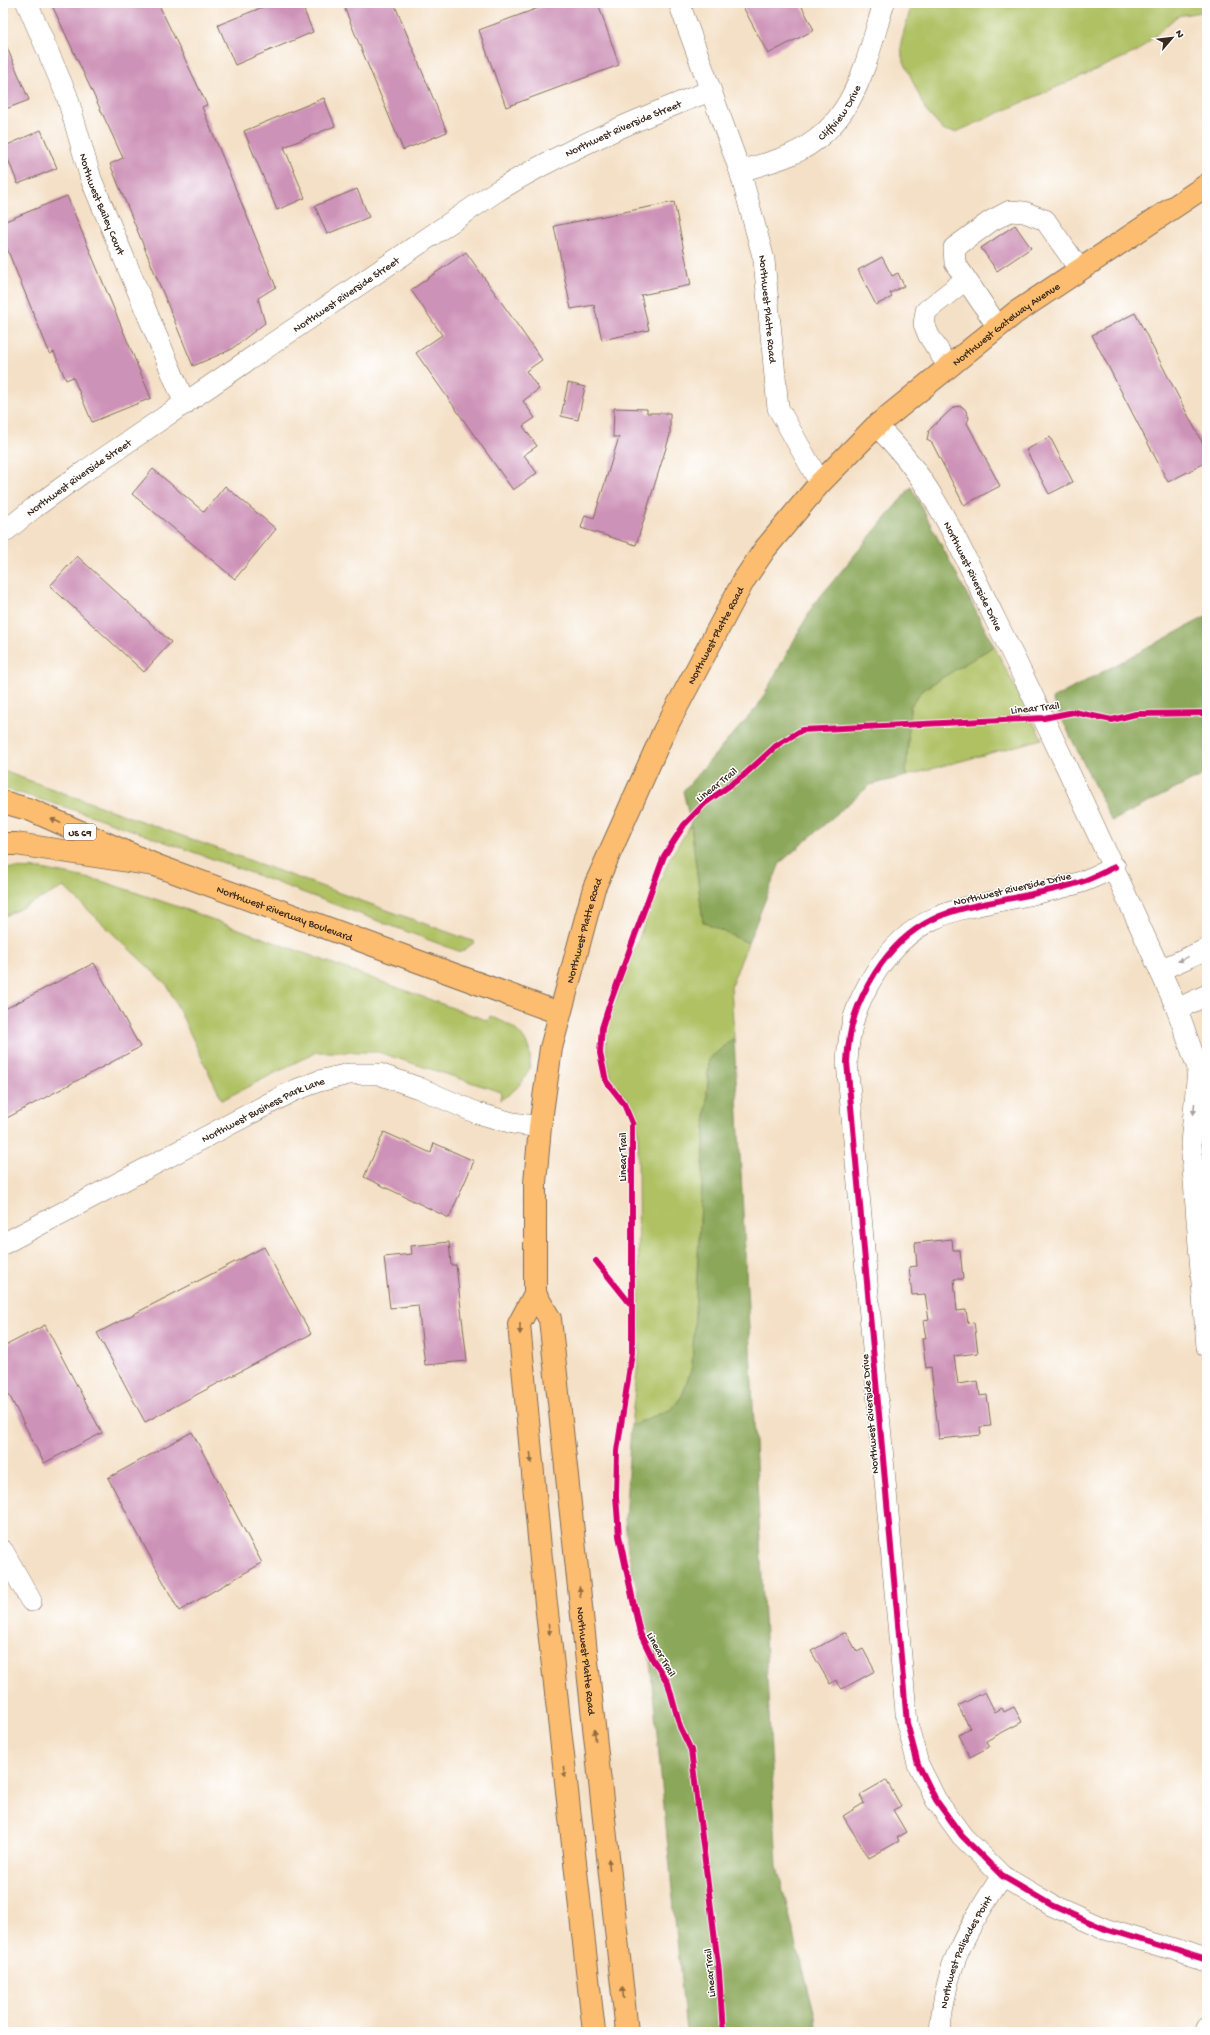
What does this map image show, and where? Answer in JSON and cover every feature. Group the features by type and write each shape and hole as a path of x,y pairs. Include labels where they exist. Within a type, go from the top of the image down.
{"main road":[{"name":"Northwest Gateway Avenue","path":"820,483 876,426 1015,313 1207,185"},
{"name":"Northwest Platte Road","path":"594,2032 568,1815 522,1371 519,1324 535,1294 535,1183 540,1127 551,1048 559,1012 594,888 664,731 744,580 765,549 820,483"},
{"name":"US 69","path":"3,802 31,810 156,865"},
{"name":"Northwest Riverway Boulevard","path":"3,844 16,844 156,865 559,1012"},
{"name":"Northwest Platte Road","path":"535,1294 550,1319 628,2032"}],"street":[{"name":"Northwest Bailey Court","path":"27,3 67,96 91,178 185,404"},
{"name":"Northwest Platte Road","path":"679,3 740,171 764,260 778,408 820,483"},
{"name":"Cliffview Drive","path":"740,171 790,155 818,139 848,106 861,76 884,3"},
{"name":"Northwest Riverside Street","path":"3,533 35,507 85,471 494,193 527,173 590,142 710,91"},
{"path":"998,327 955,263 954,248 990,221 1010,211 1024,212 1045,220 1080,270"},
{"path":"949,367 929,336 924,324 926,311 965,280"},
{"name":"Northwest Riverside Drive","path":"876,426 896,444 915,470 946,519 1044,718 1115,867 1177,1009 1198,1070 1207,1089"},
{"name":"Northwest Riverside Drive","path":"1115,867 1082,882 956,909 932,919 908,935 885,958 867,987 855,1012 849,1034 847,1062 906,1723 918,1764 936,1800 962,1836 1002,1876 1053,1906 1105,1929 1207,1960"},
{"path":"1160,970 1207,948"},
{"path":"1177,1009 1207,995"},
{"path":"1198,1070 1191,1143 1203,1249 1207,1347"},
{"name":"Northwest Business Park Lane","path":"3,1244 293,1090 319,1081 349,1074 379,1074 420,1088 477,1113 513,1123 540,1127"},
{"path":"3,1551 31,1601"},
{"name":"Northwest Palisades Point","path":"940,2032 942,2002 950,1971 964,1937 1002,1876"},
{"path":"1206,2032 1207,2028"}],"green space":[{"path":"912,3 1207,3 1207,11 1177,16 1138,51 956,132 944,131 926,111 902,57 901,42"},
{"path":"911,487 994,646 922,690 910,707 906,776 870,785 780,863 748,943 703,922 691,825 683,791 758,706 814,604"},
{"path":"1207,616 1207,773 1112,821 1052,699"},
{"path":"994,646 1042,739 906,776 910,707 922,690"},
{"path":"3,771 475,942 461,952 235,867 87,814 3,788"},
{"path":"691,825 703,922 748,943 731,986 734,1038 709,1059 692,1367 682,1396 672,1409 631,1425 639,1355 638,1132 635,1116 629,1102 613,1082 609,1070 606,1055 607,1025 660,881 671,856"},
{"path":"3,868 42,869 101,881 176,906 488,1021 490,1016 511,1026 525,1041 529,1050 529,1069 525,1078 518,1086 510,1094 500,1100 501,1092 378,1052 316,1052 222,1100 167,985 64,887 3,917"},
{"path":"734,1038 777,1867 819,2032 686,2032 647,1632 628,1552 625,1521 631,1425 672,1409 682,1396 692,1367 709,1059"}],"building":[{"path":"51,3 158,3 207,105 202,107 276,287 258,298 265,323 230,350 193,366 110,164 123,158"},
{"path":"273,3 301,3 313,32 235,65 218,25"},
{"path":"354,3 394,3 447,132 403,150 344,7"},
{"path":"552,3 598,3 619,65 506,107 479,30"},
{"path":"741,3 800,3 814,30 768,54"},
{"path":"3,38 29,100 3,110"},
{"path":"324,98 335,126 284,147 305,198 277,210 244,131"},
{"path":"41,130 57,168 18,184 3,147"},
{"path":"357,189 369,217 327,234 315,206"},
{"path":"67,196 151,398 92,422 73,377 66,380 54,352 50,354 3,239 3,222"},
{"path":"674,202 691,285 641,295 649,330 602,340 594,305 571,309 554,226"},
{"path":"1015,225 1031,248 997,271 981,248"},
{"path":"466,252 542,360 526,371 539,389 523,401 535,418 523,426 537,446 524,455 537,473 513,490 416,353 442,335 411,290"},
{"path":"882,257 892,276 898,273 904,286 890,293 892,297 876,305 858,270"},
{"path":"1135,313 1207,452 1207,462 1168,482 1092,335"},
{"path":"568,383 585,387 578,420 561,416"},
{"path":"961,406 965,409 969,418 967,423 1000,486 964,505 932,443 927,440 929,430 954,407"},
{"path":"614,408 647,409 647,413 670,413 670,435 636,545 581,528 585,515 594,518 619,437 613,437"},
{"path":"1050,437 1073,482 1049,494 1026,450"},
{"path":"153,469 204,512 225,486 276,529 235,579 132,494"},
{"path":"77,556 171,642 144,672 50,586"},
{"path":"94,963 140,1047 3,1120 3,1010"},
{"path":"384,1132 431,1153 434,1143 474,1161 449,1218 364,1177"},
{"path":"952,1239 953,1250 960,1250 963,1279 954,1279 957,1311 966,1310 968,1323 974,1322 978,1353 954,1356 958,1384 978,1381 980,1396 987,1395 991,1426 980,1427 981,1435 939,1439 931,1367 926,1368 922,1338 926,1338 923,1321 929,1320 925,1294 912,1295 909,1267 917,1266 915,1243"},
{"path":"449,1242 451,1265 456,1265 467,1361 425,1365 418,1305 390,1308 384,1257 412,1254 411,1246"},
{"path":"264,1247 311,1334 145,1422 97,1333"},
{"path":"45,1325 102,1433 44,1463 3,1383 3,1347"},
{"path":"192,1432 262,1563 179,1611 108,1478"},
{"path":"846,1632 857,1652 863,1649 875,1671 842,1689 836,1680 830,1684 811,1651"},
{"path":"985,1692 995,1712 1002,1708 1004,1712 1014,1707 1022,1722 986,1741 989,1747 970,1757 959,1735 970,1728 958,1706"},
{"path":"886,1780 901,1806 893,1810 906,1832 897,1837 899,1841 869,1858 843,1816 864,1803 860,1795"}],"cycle path":[{"name":"Linear Trail","path":"723,2032 719,1972 691,1750 680,1727 668,1683 653,1660 640,1633 619,1536 616,1496 617,1451 632,1353 632,1123 624,1104 606,1081 600,1053 602,1028 609,1006 664,856 684,825 705,803 743,776 777,745 802,730 1044,718 1074,712 1112,720 1136,714 1207,713"},
{"path":"1115,867 1090,879 1068,886 982,904 942,915 924,924 907,936 891,952 868,984 858,1005 852,1026 847,1062 907,1723 918,1764 936,1800 962,1836 1002,1876 1053,1906 1105,1929 1207,1960"},
{"path":"596,1261 632,1306"}]}
